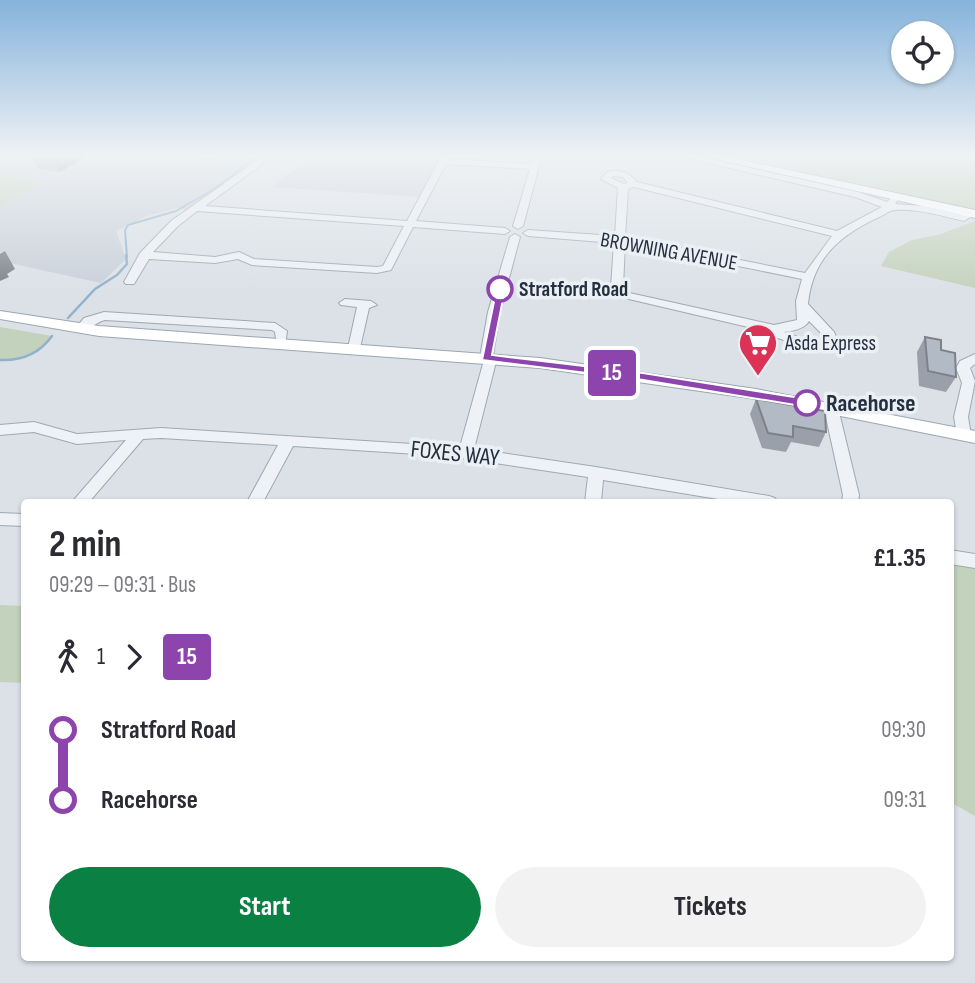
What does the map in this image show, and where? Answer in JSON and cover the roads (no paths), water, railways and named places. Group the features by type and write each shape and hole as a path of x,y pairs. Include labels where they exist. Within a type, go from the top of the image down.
{"main road":[{"path":"888,201 973,214"},
{"path":"0,315 81,329 488,358 676,382 831,408 969,436"}],"street":[{"path":"130,282 144,255 160,235 205,201"},
{"path":"144,255 215,260 227,268 252,262 382,270 391,263 423,201"},
{"path":"466,453 488,358 494,312 525,201"},
{"path":"622,201 617,287 620,294 774,329 792,327 803,322 804,289 824,251 838,234 893,202"},
{"path":"703,201 838,234"},
{"path":"887,201 893,202"},
{"name":"BROWNING AVENUE","path":"195,208 620,240 810,277"},
{"path":"345,303 367,304 354,348"},
{"path":"756,326 814,347 833,344 830,335 803,308"},
{"path":"969,436 961,417 969,383 963,368 975,358"},
{"path":"831,408 850,499"},
{"name":"FOXES WAY","path":"0,430 34,427 76,439 161,432 466,453 752,499"},
{"path":"83,499 138,434"},
{"path":"257,499 288,440"},
{"path":"593,499 596,472"},
{"path":"0,519 21,520"},
{"path":"954,558 975,561"}],"waterway":[{"path":"127,257 125,230 128,225 176,211 193,201"},
{"path":"68,318 95,289 117,275 127,264 126,255"},
{"path":"0,360 29,355 52,336"}],"place":[{"name":"Stratford Road","path":"500,289"},
{"name":"Asda Express","path":"758,377"},
{"name":"Racehorse","path":"807,403"}]}
